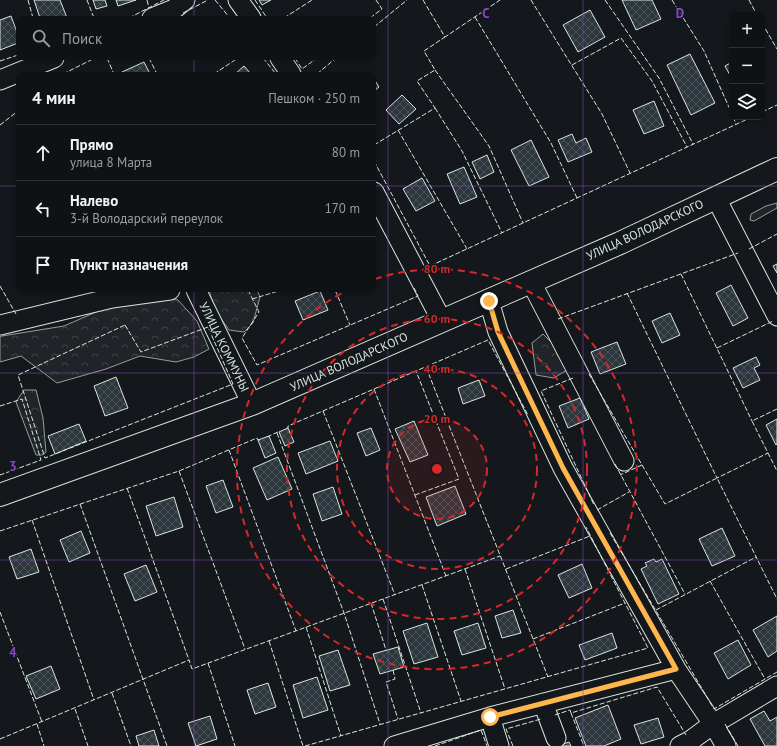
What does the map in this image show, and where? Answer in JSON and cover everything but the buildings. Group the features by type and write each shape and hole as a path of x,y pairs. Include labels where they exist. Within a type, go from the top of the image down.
{"main road":[{"name":"УЛИЦА ВОЛОДАРСКОГО","path":"0,495 252,404 489,301 777,169"}],"street":[{"path":"157,16 174,9 185,0"},
{"path":"238,0 250,16"},
{"path":"20,72 49,60"},
{"path":"281,60 290,72"},
{"path":"0,80 16,73"},
{"path":"376,196 442,321"},
{"path":"716,198 777,316"},
{"path":"531,282 624,461"},
{"path":"0,325 112,298 156,292"},
{"name":"УЛИЦА КОММУНЫ","path":"197,292 252,404"},
{"path":"489,301 498,332 563,468 676,669 720,735"},
{"path":"397,746 490,717 676,669"},
{"path":"704,746 720,735 777,686"},
{"path":"543,703 556,738"},
{"path":"490,717 499,746"},
{"path":"680,746 690,741 720,735"}],"green space":[{"path":"777,203 777,208 754,221 750,220 751,214 766,206"},
{"path":"210,292 258,292 260,297 253,323 244,332 229,330 215,310"},
{"path":"177,299 197,321 209,349 194,357 176,362 140,356 106,369 57,383 21,356 0,362 0,337 2,336 64,326 112,305"},
{"path":"543,334 558,349 567,370 554,378 536,375 532,343"},
{"path":"24,390 36,390 43,418 46,452 42,455 36,455 16,402"}],"fence":[{"path":"28,0 32,16"},
{"path":"87,0 93,16"},
{"path":"147,0 149,8"},
{"path":"133,16 164,0"},
{"path":"183,13 208,0"},
{"path":"215,0 228,16"},
{"path":"255,0 266,16"},
{"path":"287,16 312,0"},
{"path":"373,16 382,9 376,0"},
{"path":"376,25 407,0"},
{"path":"423,0 445,37 500,0"},
{"path":"531,0 602,114 630,173"},
{"path":"605,0 659,78 693,144"},
{"path":"672,0 704,51 729,107"},
{"path":"749,0 755,12"},
{"path":"475,17 551,143 577,198"},
{"path":"765,28 777,49"},
{"path":"376,144 435,108 417,81 435,70 424,51 445,37"},
{"path":"572,65 621,38 652,81 687,147"},
{"path":"0,61 16,56"},
{"path":"67,72 91,60"},
{"path":"108,60 113,72"},
{"path":"150,60 156,72"},
{"path":"217,72 235,60"},
{"path":"265,60 274,72"},
{"path":"296,60 302,69 314,60"},
{"path":"319,72 334,60"},
{"path":"435,70 489,146 523,223"},
{"path":"765,111 777,105"},
{"path":"435,108 462,151 502,233"},
{"path":"0,125 16,113"},
{"path":"734,120 736,124"},
{"path":"376,165 430,266 746,120"},
{"path":"398,130 467,249"},
{"path":"749,249 777,234"},
{"path":"558,319 738,253"},
{"path":"681,274 752,421"},
{"path":"0,286 16,314"},
{"path":"249,292 259,312 242,338 257,365 418,296 414,288"},
{"path":"252,299 275,292"},
{"path":"336,292 350,325"},
{"path":"627,293 717,478 768,453"},
{"path":"717,348 773,321"},
{"path":"125,325 141,352 208,327 233,384 45,458 18,375 125,325"},
{"path":"286,429 288,426 488,340 528,415"},
{"path":"426,367 548,677"},
{"path":"415,495 459,479 416,371"},
{"path":"589,374 642,465 620,475"},
{"path":"573,378 541,391 594,505"},
{"path":"374,389 446,576"},
{"path":"0,406 22,399 41,460 0,475"},
{"path":"777,409 752,421 777,471"},
{"path":"323,411 395,595"},
{"path":"267,437 280,431"},
{"path":"277,433 344,613 380,724"},
{"path":"0,531 179,471 257,438 260,440"},
{"path":"229,450 296,631"},
{"path":"615,464 685,594"},
{"path":"642,465 665,504 717,478 777,599"},
{"path":"179,471 245,649"},
{"path":"127,488 189,660"},
{"path":"597,510 629,492"},
{"path":"80,504 167,746"},
{"path":"32,520 94,700"},
{"path":"305,746 648,648 586,527"},
{"path":"610,533 714,709 777,672"},
{"path":"506,569 590,536"},
{"path":"0,739 189,660 192,669 500,556"},
{"path":"656,610 756,557"},
{"path":"465,569 505,689"},
{"path":"710,581 765,679"},
{"path":"422,585 461,701"},
{"path":"383,599 421,713"},
{"path":"371,603 386,650"},
{"path":"533,639 625,603"},
{"path":"0,612 42,722"},
{"path":"306,627 341,736"},
{"path":"269,641 303,746"},
{"path":"208,663 235,746"},
{"path":"393,670 395,679 386,682 398,719"},
{"path":"555,715 570,710 571,713 657,687 686,735"},
{"path":"112,693 131,746"},
{"path":"75,709 88,746"},
{"path":"571,713 584,746"},
{"path":"513,746 506,729 541,719"},
{"path":"37,724 44,746"},
{"path":"725,724 738,746"},
{"path":"435,746 481,730 487,746"}],"route":[{"path":"489,301 498,332 563,468 676,669 490,717"}]}
